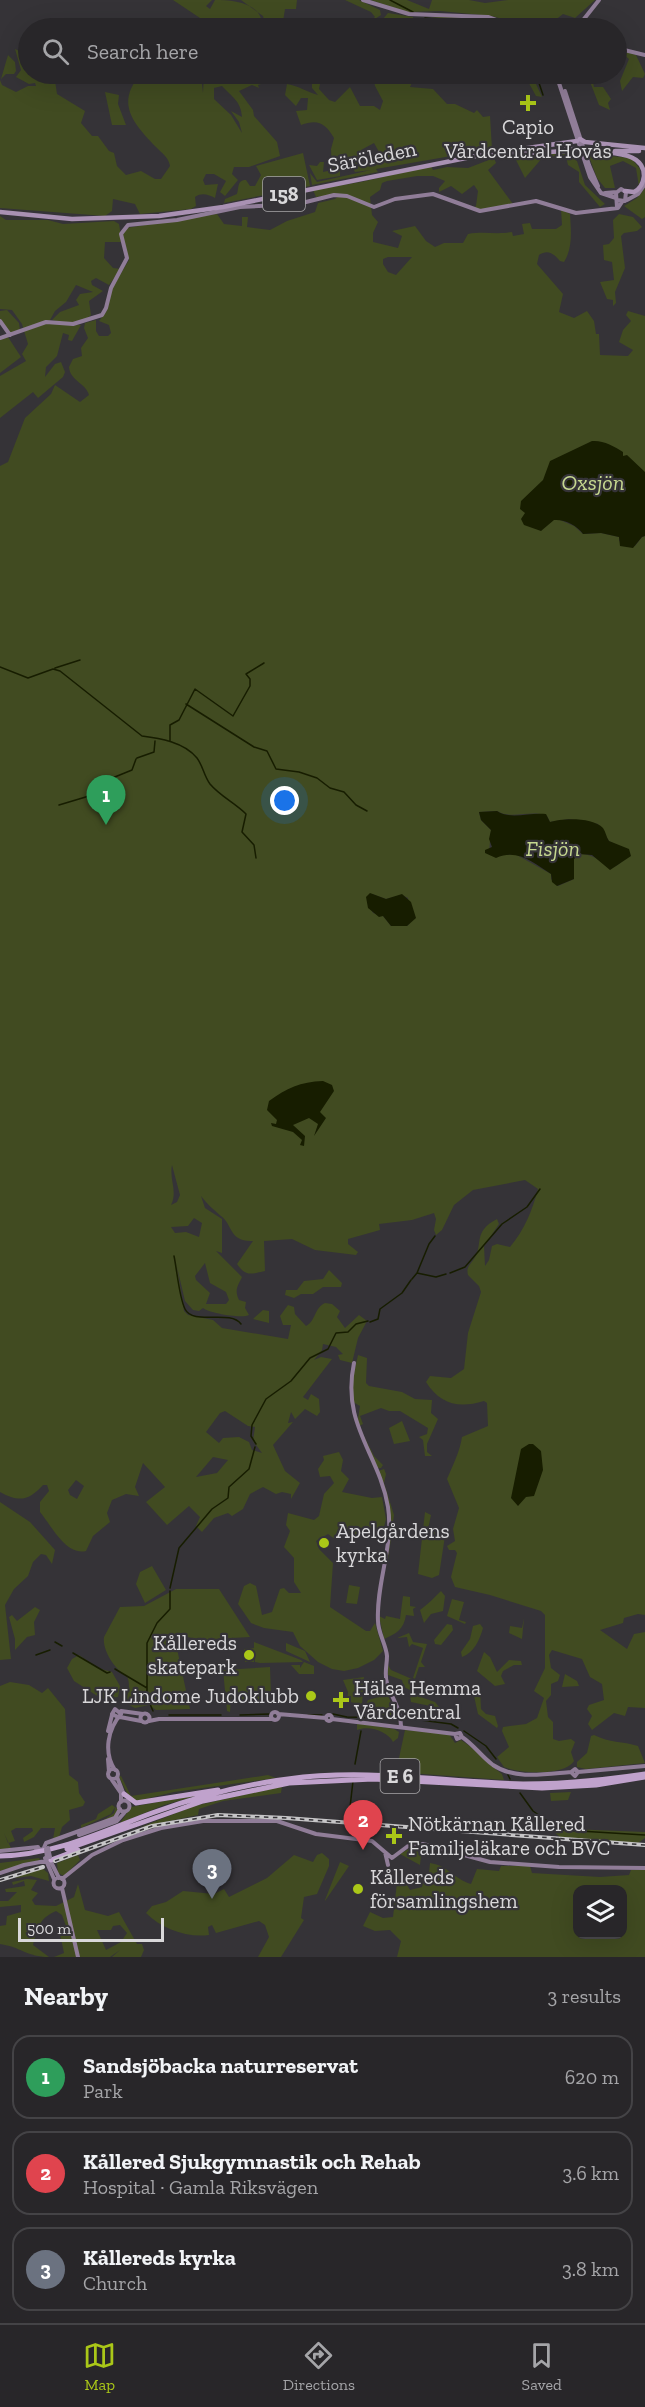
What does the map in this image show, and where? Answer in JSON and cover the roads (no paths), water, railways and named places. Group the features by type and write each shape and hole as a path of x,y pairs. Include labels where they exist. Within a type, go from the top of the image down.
{"highway":[{"name":"E 6","path":"0,1858 66,1846 176,1805 241,1787 329,1775 374,1774 542,1784 645,1777"},
{"name":"E 6","path":"0,1858 51,1854 221,1796 309,1781 388,1779 522,1788 574,1787 645,1777"},
{"path":"124,1794 136,1803 241,1787"},
{"path":"128,1803 137,1806 164,1797"},
{"path":"48,1859 117,1832"}],"main road":[{"name":"158","path":"579,142 645,149"},
{"path":"507,151 579,142"},
{"name":"Säröleden","path":"0,211 72,217 167,213 442,160 507,151 645,149"},
{"name":"Säröleden","path":"0,211 72,219 159,216 223,207 476,156 566,150"},
{"name":"158","path":"596,150 626,155 639,163 644,176 640,187 634,192 626,191"}],"street":[{"path":"363,0 399,14 478,18"},
{"path":"363,0 409,14 491,18"},
{"path":"588,18 599,0"},
{"path":"627,51 645,55"},
{"path":"560,84 593,183 601,193 624,201"},
{"path":"579,142 596,183 604,192 626,191 624,201"},
{"path":"0,339 46,322 73,324 102,315 111,288 126,261 121,234 128,225 177,220 240,207 298,204 334,195 347,196 371,207 395,199 433,194 480,211 536,201 576,213 618,208 624,201 639,194 645,184"},
{"path":"616,192 618,208"},
{"path":"0,321 10,335"},
{"path":"354,1363 351,1394 354,1418 382,1486 388,1512 389,1535 378,1621 386,1650 386,1680 399,1710 401,1726"},
{"path":"46,1846 117,1821 129,1809 124,1794 109,1772 106,1743 114,1709 130,1714 146,1714 159,1719"},
{"path":"0,1851 46,1846 115,1818 120,1809 121,1793 114,1778 115,1770 110,1759 109,1740 112,1725 120,1711"},
{"path":"112,1714 143,1722 159,1719 273,1716 326,1718 328,1721 332,1719 401,1726 455,1734 460,1732 462,1737 493,1764 506,1771 532,1775 571,1772 574,1776 578,1772 645,1766"},
{"path":"146,1714 149,1721"},
{"path":"143,1722 141,1718 146,1714"},
{"path":"109,1772 115,1770"},
{"path":"121,1802 128,1803"},
{"path":"120,1809 125,1812"},
{"path":"60,1884 92,1855 128,1838 168,1826 202,1821 277,1821 316,1834 373,1841 392,1858 408,1846 424,1844 490,1862 559,1867 645,1868"},
{"path":"46,1846 50,1868 60,1884 65,1902"},
{"path":"384,1849 388,1865"},
{"path":"0,1873 24,1864 48,1859"},
{"path":"48,1859 60,1884 78,1957"}],"water":[{"name":"Oxsjön","path":"592,441 604,442 623,452 623,456 627,455 645,472 645,536 633,548 620,546 619,537 601,533 583,534 574,525 562,520 554,520 541,531 524,525 521,519 525,513 520,509 521,501 543,480 550,461"},
{"name":"Fisjön","path":"497,811 508,815 546,814 550,822 569,819 598,824 603,828 609,841 629,849 631,856 610,870 592,855 579,854 574,859 574,879 557,886 552,882 551,874 532,861 511,855 496,858 485,853 485,850 492,847 489,839 491,830 481,820 479,812"},
{"path":"370,893 386,899 402,894 411,902 416,918 407,926 391,926 383,916 379,917 368,908 366,897"},
{"path":"323,1081 332,1085 334,1091 320,1112 326,1118 314,1136 318,1124 309,1118 293,1125 305,1136 304,1146 300,1145 302,1140 293,1132 272,1126 271,1123 276,1124 277,1120 267,1110 269,1101 294,1086"},
{"path":"533,1444 541,1451 543,1470 534,1496 526,1497 518,1506 511,1498 521,1449"}],"waterway":[{"path":"390,0 413,12"},
{"path":"539,84 543,95"},
{"path":"55,668 80,660"},
{"path":"170,741 170,725 179,720 195,689 233,716 250,686 250,679 246,674 264,663"},
{"path":"0,667 28,678 53,669 60,671 142,736 171,742 192,753 199,761 210,784 246,814 242,832 254,845 256,858"},
{"path":"186,704 254,747 267,751 276,769 299,772 317,778 330,788 344,792 356,805 367,811"},
{"path":"137,758 154,752 155,741"},
{"path":"59,805 89,796 100,783 132,770 136,759"},
{"path":"450,1273 465,1267 502,1224 527,1207 540,1189"},
{"path":"417,1273 429,1244 435,1236"},
{"path":"174,1256 181,1298 189,1314 229,1318 241,1324"},
{"path":"412,1279 417,1273 436,1277 446,1274"},
{"path":"370,1322 378,1319 380,1309 402,1293 411,1280"},
{"path":"256,1444 251,1436 252,1425 266,1399 291,1381 310,1358 328,1349 336,1333 348,1332 356,1324 368,1321"},
{"path":"170,1588 179,1548 212,1509 228,1498 229,1487 249,1469 255,1447"},
{"path":"153,1711 147,1697 147,1643 157,1623 170,1609 170,1591"},
{"path":"55,1642 62,1646"},
{"path":"36,1655 50,1650"},
{"path":"73,1653 107,1673 110,1672"},
{"path":"115,1669 147,1688"},
{"path":"240,1715 270,1714"},
{"path":"333,1714 347,1717 394,1718"},
{"path":"169,1715 221,1715"},
{"path":"308,1715 322,1715"},
{"path":"405,1718 451,1724 458,1728"},
{"path":"355,1764 361,1731"},
{"path":"464,1731 486,1746 496,1759"},
{"path":"508,1775 510,1779"},
{"path":"349,1816 353,1781"},
{"path":"520,1793 533,1811 546,1820"},
{"path":"553,1824 563,1830 645,1835"}],"railway":[{"path":"55,1861 152,1826 218,1815 645,1845"},
{"path":"0,1880 43,1867"}],"place":[{"name":"Capio Vårdcentral Hovås","path":"528,103"},
{"name":"Sandsjöbacka naturreservat","path":"106,825"},
{"name":"Apelgårdens kyrka","path":"324,1543"},
{"name":"Kållereds skatepark","path":"249,1655"},
{"name":"LJK Lindome Judoklubb","path":"311,1696"},
{"name":"Hälsa Hemma Vårdcentral","path":"341,1700"},
{"name":"Nötkärnan Kållered Familjeläkare och BVC","path":"394,1836"},
{"name":"Kållered Sjukgymnastik och Rehab","path":"363,1850"},
{"name":"Kållereds församlingshem","path":"358,1889"},
{"name":"Kållereds kyrka","path":"212,1899"}]}
